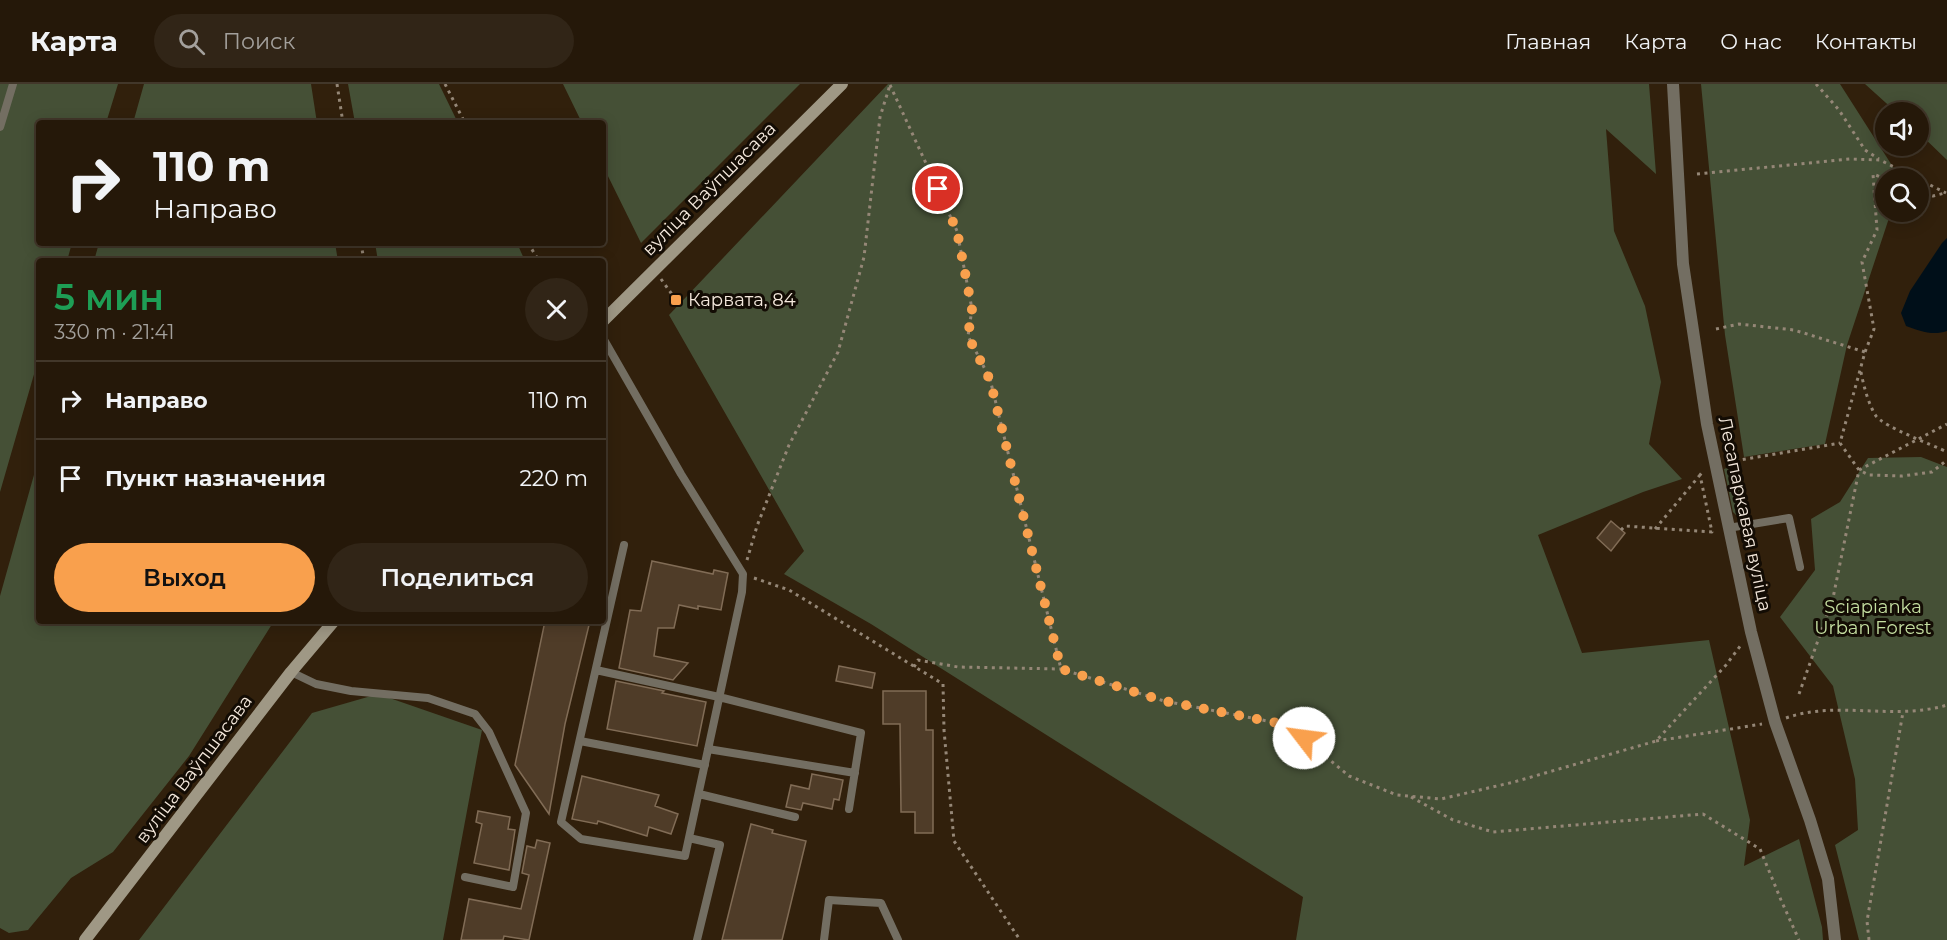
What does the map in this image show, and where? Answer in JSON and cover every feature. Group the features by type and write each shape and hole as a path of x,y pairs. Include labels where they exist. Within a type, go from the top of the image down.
{"main road":[{"name":"вуліца Ваўпшасава","path":"606,318 842,84"},
{"name":"вуліца Ваўпшасава","path":"85,940 291,672 331,624"}],"street":[{"name":"Лесапаркавая вуліца","path":"1673,84 1683,264 1707,424 1751,632 1775,722 1810,820 1828,879 1835,940"}],"lane":[{"path":"0,127 13,84"},
{"path":"606,343 681,474 743,574 685,856 581,839 561,822 624,545"},
{"path":"1728,528 1789,518 1800,567"},
{"path":"596,670 719,697 861,733 849,809"},
{"path":"291,672 316,684 351,691 428,698 475,714 489,732 526,813 513,886 465,877"},
{"path":"580,741 705,765"},
{"path":"708,749 855,773"},
{"path":"699,794 795,817"},
{"path":"689,838 720,845 698,940"},
{"path":"824,940 829,900 880,903 898,940"}],"path":[{"path":"337,84 343,120"},
{"path":"445,84 463,120"},
{"path":"1816,84 1839,110 1865,150 1880,160 1946,192"},
{"path":"1020,940 954,841 944,730 943,684 789,590 743,574 757,526 789,445 838,352 864,257 880,117 890,85 957,231 972,309 968,336 990,380 1061,669"},
{"path":"1697,174 1850,159 1880,160"},
{"path":"1875,175 1873,174 1875,202"},
{"path":"1929,195 1933,196 1946,192"},
{"path":"1839,443 1865,352 1874,329 1862,262 1877,230 1876,222"},
{"path":"654,269 676,300"},
{"path":"1716,329 1739,324 1794,330 1865,352"},
{"path":"1861,369 1863,383 1876,417 1889,426 1947,452"},
{"path":"1859,470 1947,424"},
{"path":"1724,463 1839,443"},
{"path":"1839,443 1859,470 1869,475 1902,476 1932,472 1947,460"},
{"path":"1655,530 1707,466"},
{"path":"1799,694 1833,598 1859,470"},
{"path":"1621,530 1625,526 1655,530 1712,532 1700,475"},
{"path":"1656,741 1726,665 1751,632"},
{"path":"914,667 918,660 958,667 1061,669 1164,701 1288,725 1349,776 1397,795 1441,799 1514,782 1656,741 1775,722 1804,711 1903,712 1930,710 1947,705"},
{"path":"1869,940 1867,921 1903,712"},
{"path":"1408,796 1453,820 1493,832 1703,814 1760,849 1799,940"}],"green space":[{"path":"0,84 118,84 107,120 36,120 36,246 71,246 68,258 36,258 36,367 0,492"},
{"path":"144,84 311,84 317,120 134,120"},
{"path":"348,84 439,84 457,120 354,120"},
{"path":"563,84 800,84 641,243 606,172 606,120 581,120"},
{"path":"888,84 1649,84 1656,174 1606,129 1614,231 1645,306 1661,382 1649,444 1682,479 1643,492 1538,535 1582,653 1709,640 1750,820 1744,866 1799,839 1822,927 1823,940 1296,940 1303,897 871,624 784,574 804,551 669,315"},
{"path":"1701,84 1840,84 1875,139 1875,156 1886,156 1894,168 1875,168 1875,222 1888,222 1847,345 1825,444 1744,457 1725,335"},
{"path":"1865,84 1947,84 1947,160 1929,143 1929,102 1885,102"},
{"path":"98,246 336,246 338,258 95,258"},
{"path":"376,246 518,246 524,258 378,258"},
{"name":"Sciapianka Urban Forest","path":"1921,457 1947,467 1947,940 1859,940 1835,845 1858,830 1855,779 1833,686 1780,617 1815,570 1811,519 1840,502 1868,458"},
{"path":"1735,465 1746,518 1737,516 1733,512 1724,469"},
{"path":"36,468 36,624 272,624 189,756 113,852 71,878 28,930 9,933 0,928 0,596"},
{"path":"378,694 482,730 443,940 139,940 312,713"}],"shaded area":[{"path":"1947,238 1947,331 1931,333 1906,326 1901,313 1910,291"}],"building":[{"path":"1611,521 1625,533 1611,551 1597,538"},
{"path":"652,561 713,574 714,570 728,573 721,610 679,605 674,628 658,628 654,656 688,663 673,680 619,668 630,610 641,611"},
{"path":"544,624 589,624 565,724 549,814 515,765"},
{"path":"839,666 875,673 872,688 836,681"},
{"path":"616,681 706,702 697,746 607,729"},
{"path":"883,691 926,691 926,730 933,730 933,833 915,833 915,812 901,812 900,724 883,724"},
{"path":"812,774 843,780 839,800 834,799 832,809 803,803 801,810 786,807 791,785 809,789"},
{"path":"582,776 659,795 655,806 678,814 671,834 649,827 647,836 598,821 597,824 572,819"},
{"path":"478,811 510,817 508,829 515,830 509,870 474,863 482,824 476,822"},
{"path":"751,824 773,830 772,833 806,841 782,940 722,940"},
{"path":"537,840 550,843 529,940 504,936 503,940 461,940 469,899 521,909 529,875 522,873 527,846 535,848"}],"place":[{"name":"Карвата, 84","path":"676,300"}],"route":[{"path":"938,189 957,231 972,309 968,336 990,380 1061,669 1164,701 1288,725 1304,738"}]}
